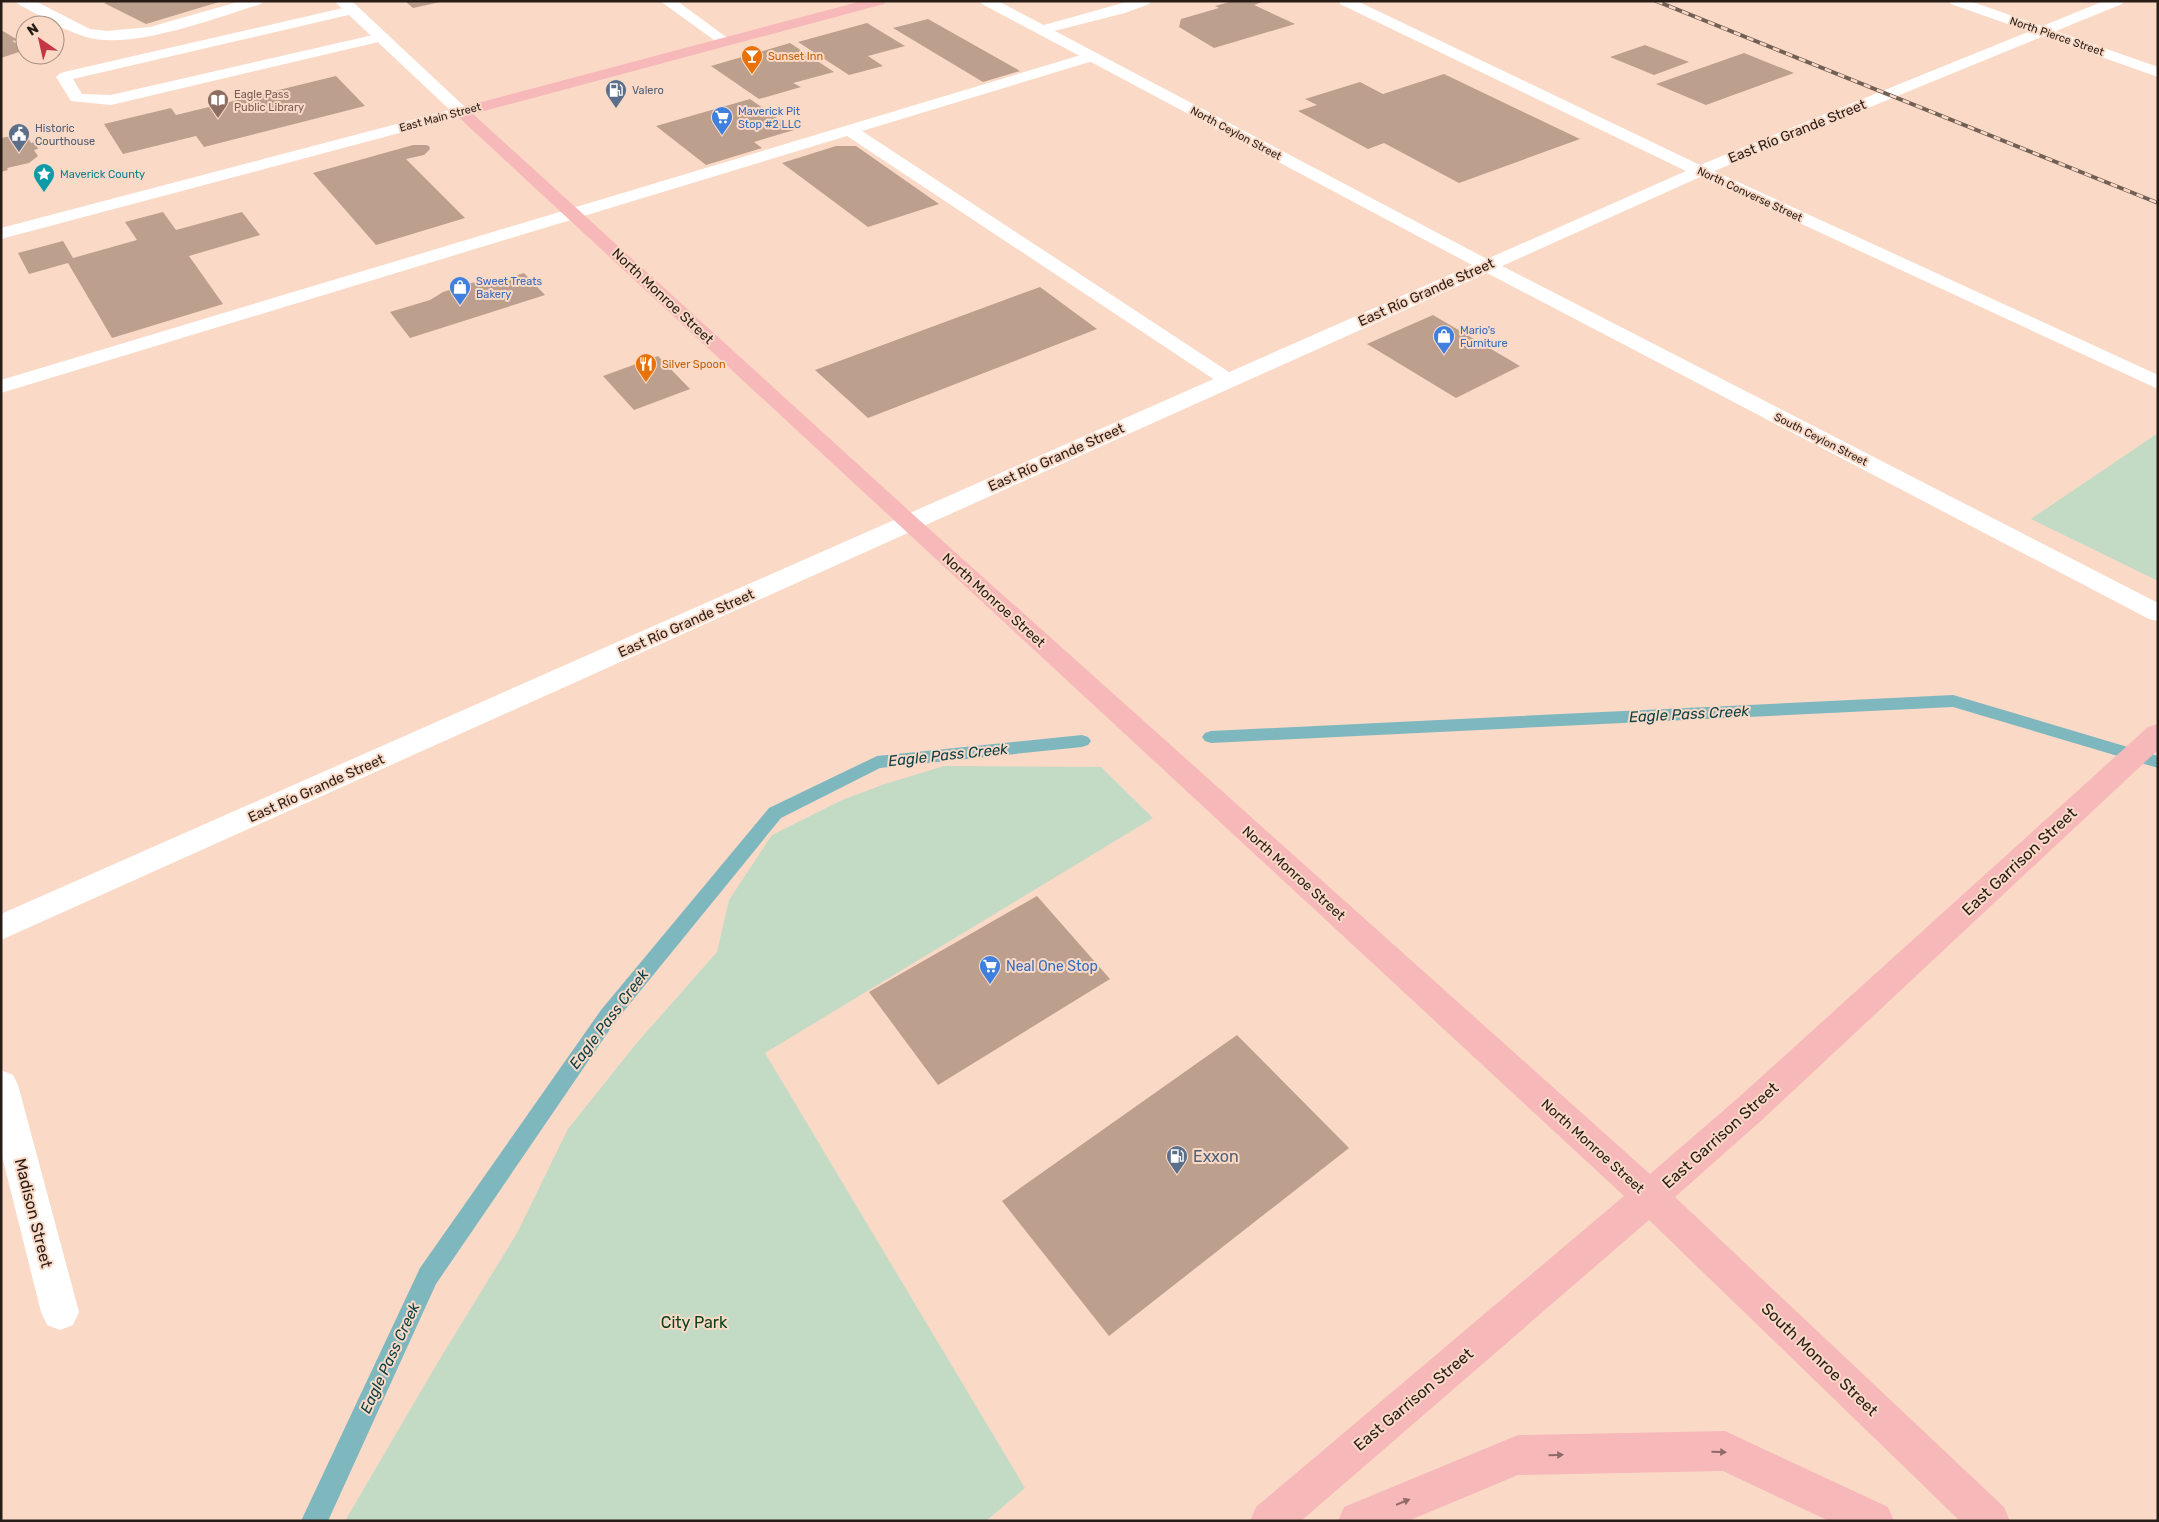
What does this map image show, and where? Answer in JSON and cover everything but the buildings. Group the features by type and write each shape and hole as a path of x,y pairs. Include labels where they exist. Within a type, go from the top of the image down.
{"main road":[{"name":"East Main Street","path":"461,112 879,1"},
{"name":"North Monroe Street","path":"461,112 909,523 1650,1197"},
{"name":"East Garrison Street","path":"1270,1521 1650,1197 1751,1108 2158,734"},
{"name":"South Monroe Street","path":"1650,1197 1990,1521"},
{"path":"1358,1521 1518,1455 1725,1451 1874,1521"}],"street":[{"path":"23,1 87,33 98,35 118,35 162,28 256,1"},
{"path":"667,1 726,42"},
{"name":"North Ceylon Street","path":"988,1 1485,265"},
{"path":"1042,30 1120,10 1144,1"},
{"name":"North Converse Street","path":"1344,1 1700,171 2158,383"},
{"name":"North Pierce Street","path":"1956,1 2158,72"},
{"name":"East Río Grande Street","path":"1,928 1485,265 1700,171 2117,1"},
{"path":"346,5 64,77 77,98 111,100 382,37"},
{"name":"North Monroe Street","path":"346,5 461,112"},
{"path":"1,387 1091,56"},
{"name":"East Main Street","path":"1,234 461,112"},
{"path":"849,130 1228,380"},
{"name":"South Ceylon Street","path":"1485,265 2158,613"},
{"name":"Madison Street","path":"1,1085 60,1312"}],"green space":[{"path":"2158,433 2158,581 2031,519"},
{"name":"City Park","path":"944,766 1101,767 1153,818 765,1053 1025,1488 986,1521 345,1521 438,1362 517,1233 568,1129 635,1045 717,952 729,900 772,835 842,800 882,785"}],"waterway":[{"name":"Eagle Pass Creek","path":"1211,737 1953,701 2158,762"},
{"name":"Eagle Pass Creek","path":"314,1521 428,1276 608,1016 775,813 877,762 1082,741"}],"railway":[{"path":"1656,1 2158,203"}],"place":[{"name":"Sunset Inn","path":"752,75"},
{"name":"Valero","path":"616,109"},
{"name":"Eagle Pass Public Library","path":"218,119"},
{"name":"Maverick Pit Stop #2 LLC","path":"722,136"},
{"name":"Historic Courthouse","path":"19,153"},
{"name":"Maverick County","path":"44,193"},
{"name":"Sweet Treats Bakery","path":"460,306"},
{"name":"Mario's Furniture","path":"1444,355"},
{"name":"Silver Spoon","path":"646,383"},
{"name":"Neal One Stop","path":"990,985"},
{"name":"Exxon","path":"1177,1175"}]}
